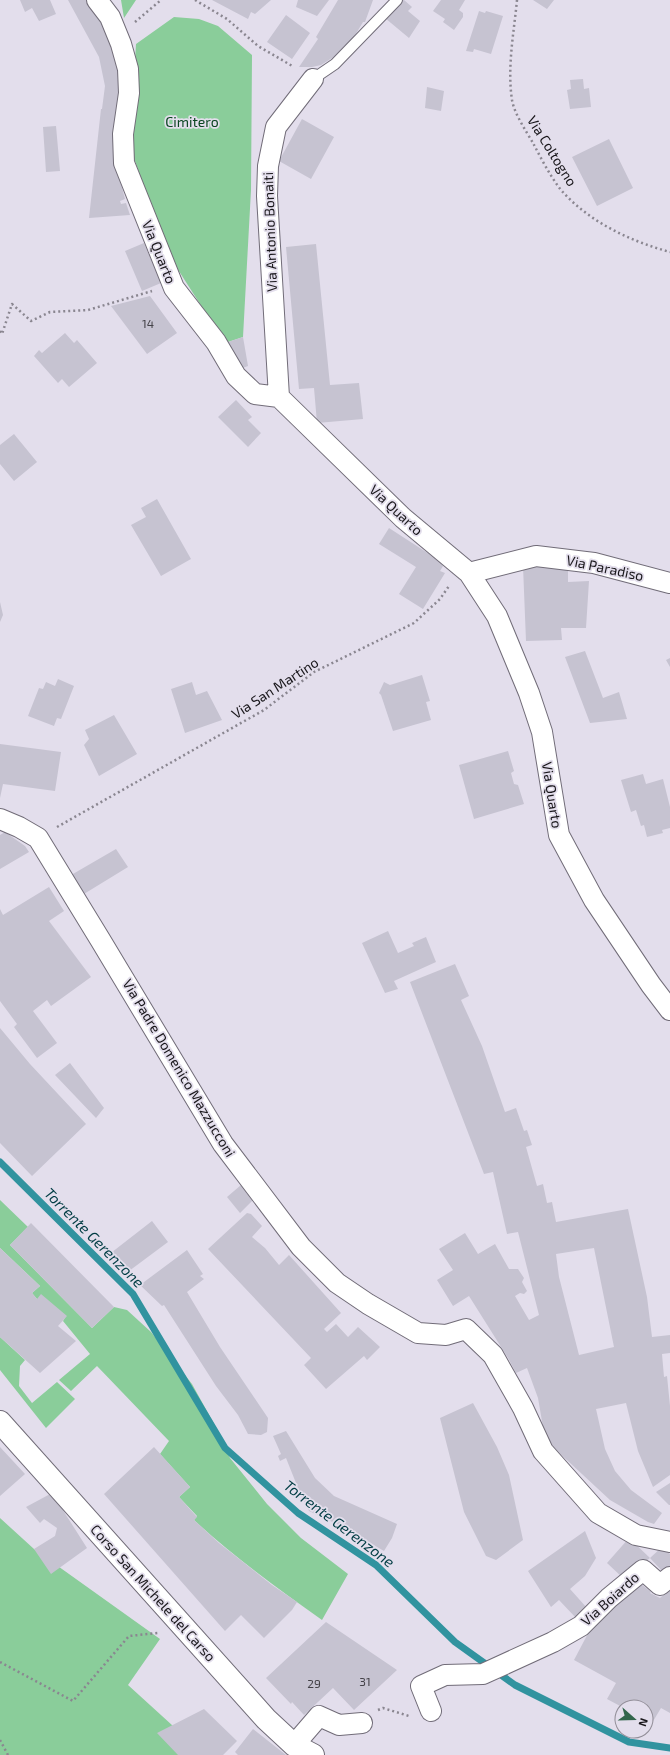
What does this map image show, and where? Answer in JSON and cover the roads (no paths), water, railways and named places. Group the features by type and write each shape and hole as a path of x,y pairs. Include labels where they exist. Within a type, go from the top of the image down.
{"main road":[{"name":"Corso San Michele del Carso","path":"0,1422 266,1719 294,1745 313,1755"}],"street":[{"name":"Via Quarto","path":"97,0 110,17 118,36 128,68 129,93 123,134 124,163 174,288 216,342 236,376 256,394 279,397 403,518 469,573 497,616 529,693 542,732 559,835 594,900 650,985 670,1010"},
{"name":"Via Antonio Bonaiti","path":"279,397 267,196 268,166 276,127 313,79"},
{"name":"Via Paradiso","path":"469,573 536,556 594,563 670,583"},
{"name":"Via Padre Domenico Mazzucconi","path":"0,819 19,827 38,838 102,941 223,1144 301,1247 337,1283 368,1304 418,1333 446,1335 466,1329 493,1355 523,1408 543,1451 598,1512 636,1535 670,1542"},
{"name":"Via Boiardo","path":"431,1711 421,1686 445,1675 483,1674 553,1642 581,1626 609,1598 643,1570 660,1585 670,1577"},
{"path":"294,1745 319,1716 339,1725 362,1722"}],"lane":[{"name":"Via Antonio Bonaiti","path":"313,79 335,64 397,0"}],"waterway":[{"name":"Torrente Gerenzone","path":"0,1162 133,1294 225,1448 298,1513 376,1565 455,1642 515,1685 629,1742 670,1748"}],"park label":[{"name":"Cimitero","path":"192,122"}]}
